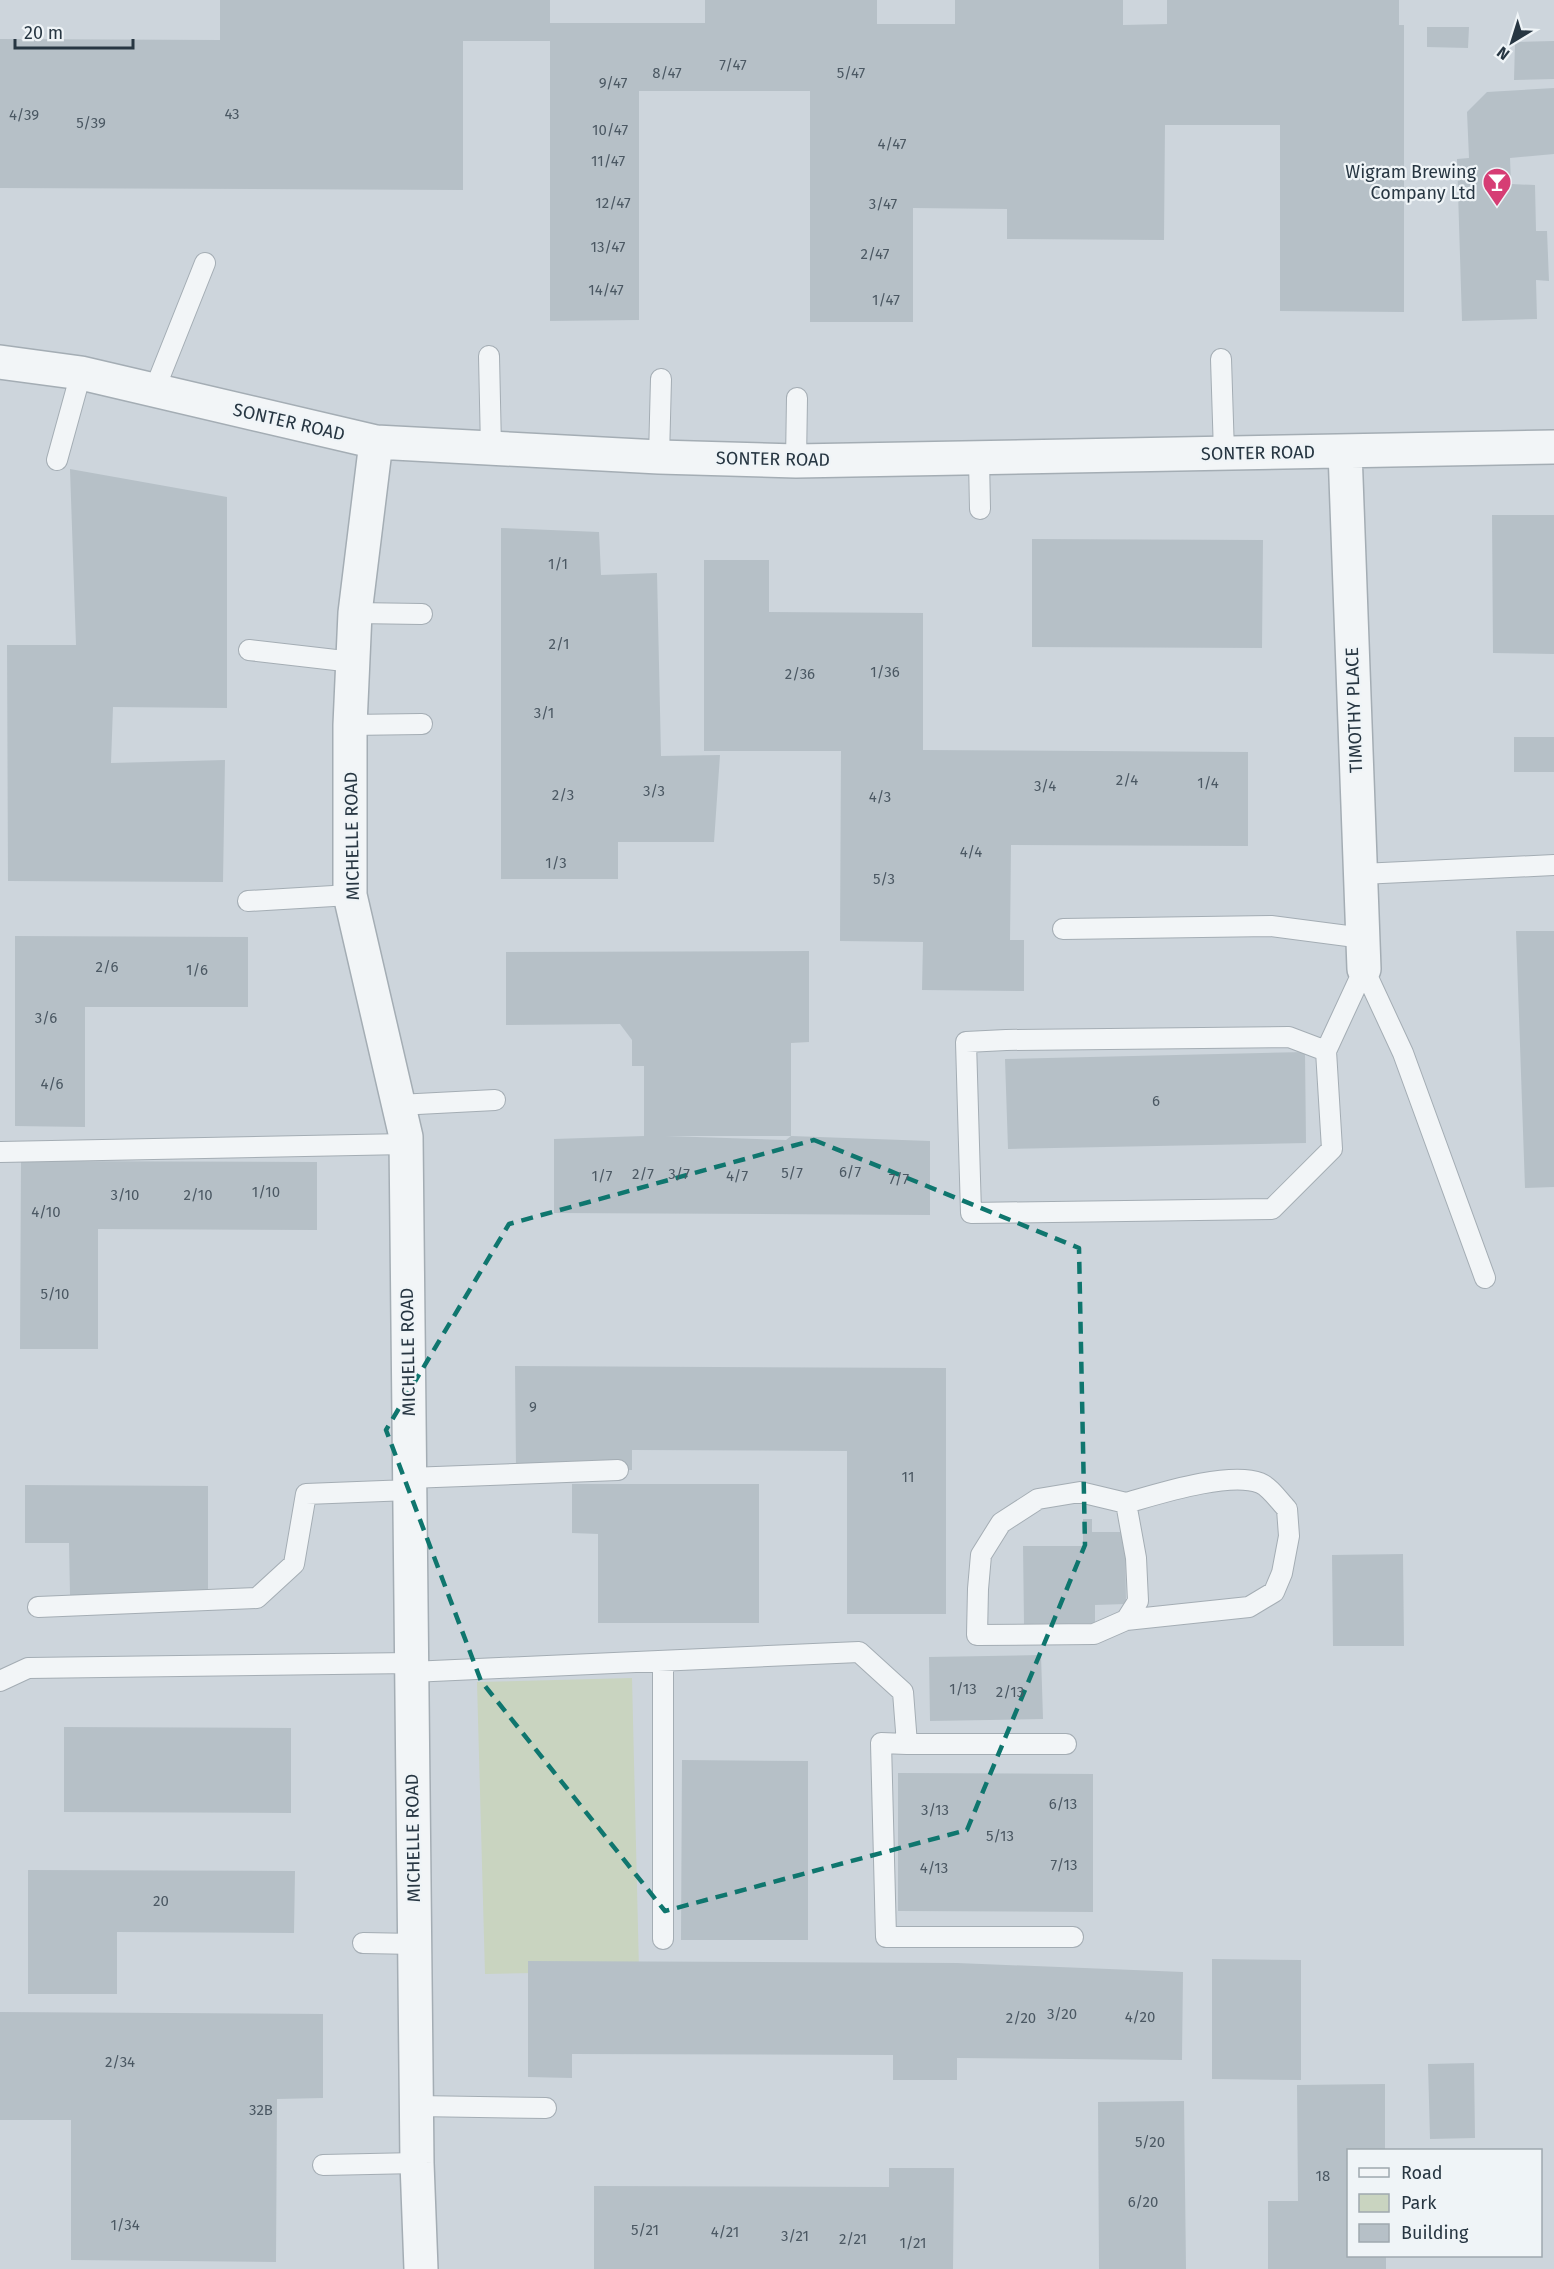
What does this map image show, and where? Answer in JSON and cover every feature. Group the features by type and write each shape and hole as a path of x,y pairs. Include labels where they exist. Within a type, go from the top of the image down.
{"street":[{"name":"SONTER ROAD","path":"0,362 81,374 376,442 659,457 796,461 1554,447"},
{"name":"MICHELLE ROAD","path":"376,442 355,613 350,725 350,895 406,1144 416,2106 421,2269"},
{"name":"TIMOTHY PLACE","path":"1345,451 1363,954"}],"lane":[{"path":"154,391 205,263"},
{"path":"489,356 491,448"},
{"path":"1221,359 1224,453"},
{"path":"57,460 81,374"},
{"path":"659,457 661,379"},
{"path":"796,461 797,398"},
{"path":"979,459 980,509"},
{"path":"355,613 422,614"},
{"path":"249,650 353,662"},
{"path":"350,725 422,724"},
{"path":"1360,874 1554,865"},
{"path":"248,902 350,895"},
{"path":"1063,929 1271,926 1363,954"},
{"path":"1326,1052 1289,1037 966,1042 971,1213 1272,1209 1332,1149 1326,1052 1363,954"},
{"path":"1363,954 1403,1053 1485,1278"},
{"path":"398,1105 495,1100"},
{"path":"0,1152 406,1144"},
{"path":"38,1607 257,1598 294,1564 306,1494 409,1484 618,1470"},
{"path":"1234,1479 1262,1483 1287,1509 1289,1536 1282,1573 1274,1592 1249,1607 1126,1620 1094,1634 977,1635 981,1555 1001,1523 1038,1499 1080,1492 1126,1503 1174,1490 1234,1479"},
{"path":"1126,1503 1136,1558 1138,1601 1126,1620"},
{"path":"0,1681 28,1668 411,1667 663,1661 859,1652 903,1692 907,1744"},
{"path":"663,1661 663,1940"},
{"path":"1066,1744 881,1743 886,1937 1073,1937"},
{"path":"363,1943 415,1944"},
{"path":"416,2106 546,2108"},
{"path":"323,2165 417,2163"}],"highlighted area":[{"path":"814,1140 1079,1248 1085,1545 967,1830 665,1911 481,1681 386,1430 509,1224"}],"shaded area":[{"path":"0,0 1554,0 1554,2269 0,2269"}],"green space":[{"path":"632,1678 639,1971 485,1974 477,1682"}],"building":[{"path":"220,0 550,0 550,23 705,23 705,0 877,0 877,24 955,24 955,0 1123,0 1123,25 1167,24 1167,0 1399,0 1399,25 1404,25 1404,312 1280,311 1280,125 1165,125 1164,240 1007,239 1007,209 913,208 913,322 810,322 810,91 639,91 639,320 550,321 550,41 463,41 463,190 0,188 0,39 220,40"},
{"path":"1427,27 1469,27 1468,48 1427,47"},
{"path":"1554,41 1554,79 1514,80 1515,42"},
{"name":"Wigram Brewing Company Ltd","path":"1554,88 1554,154 1510,158 1511,184 1535,185 1536,231 1547,231 1549,281 1536,280 1537,319 1462,321 1457,159 1469,158 1467,112 1487,92"},
{"path":"70,469 227,497 227,708 113,707 111,763 225,760 223,882 8,881 7,645 76,645"},
{"path":"1492,515 1554,515 1554,654 1493,653"},
{"path":"501,528 599,532 601,575 657,573 661,756 720,755 714,842 618,842 618,879 501,879"},
{"path":"1032,539 1263,540 1262,648 1032,647"},
{"path":"704,560 769,560 769,612 923,613 923,750 1248,752 1248,846 1011,845 1010,940 1024,940 1024,991 922,990 923,942 840,941 841,751 704,751"},
{"path":"1514,737 1554,737 1554,772 1514,772"},
{"path":"1516,931 1554,931 1554,1187 1525,1188"},
{"path":"15,936 248,937 248,1007 85,1007 85,1127 15,1126"},
{"path":"809,951 809,1042 791,1043 791,1136 930,1141 930,1215 554,1213 554,1139 644,1136 644,1066 632,1066 632,1040 620,1024 506,1025 506,952","holes":["666,1136 791,1136 786,1140"]},
{"path":"1305,1052 1306,1143 1008,1149 1005,1059"},
{"path":"21,1161 317,1162 317,1230 98,1229 98,1349 20,1349"},
{"path":"515,1366 946,1368 946,1614 847,1614 847,1451 632,1450 632,1470 516,1469"},
{"path":"572,1484 759,1484 759,1623 598,1623 598,1534 572,1533"},
{"path":"25,1485 208,1486 208,1596 70,1595 69,1543 25,1543"},
{"path":"1083,1519 1092,1519 1092,1532 1125,1532 1126,1604 1095,1605 1095,1623 1024,1624 1023,1546 1083,1546"},
{"path":"1403,1554 1404,1646 1333,1646 1332,1555"},
{"path":"1041,1655 1043,1719 930,1721 929,1657"},
{"path":"64,1727 291,1728 291,1813 64,1812"},
{"path":"682,1760 808,1761 808,1940 681,1940"},
{"path":"898,1773 1093,1774 1093,1912 898,1911"},
{"path":"28,1870 295,1871 294,1933 117,1932 117,1994 28,1994"},
{"path":"1212,1959 1301,1960 1301,2080 1212,2079"},
{"path":"528,1961 957,1963 1183,1972 1182,2060 957,2058 957,2080 893,2080 893,2055 572,2054 572,2078 528,2077"},
{"path":"0,2012 323,2014 323,2098 277,2099 276,2262 71,2260 71,2120 0,2120"},
{"path":"1474,2063 1475,2138 1430,2139 1428,2064"},
{"path":"1385,2084 1385,2149 1347,2149 1347,2257 1386,2257 1386,2269 1268,2269 1268,2201 1298,2201 1297,2085"},
{"path":"1184,2101 1186,2269 1099,2269 1098,2102"},
{"path":"889,2168 954,2168 953,2269 594,2269 594,2186 889,2187"}],"place":[{"name":"Wigram Brewing Company Ltd","path":"1497,208"}]}
